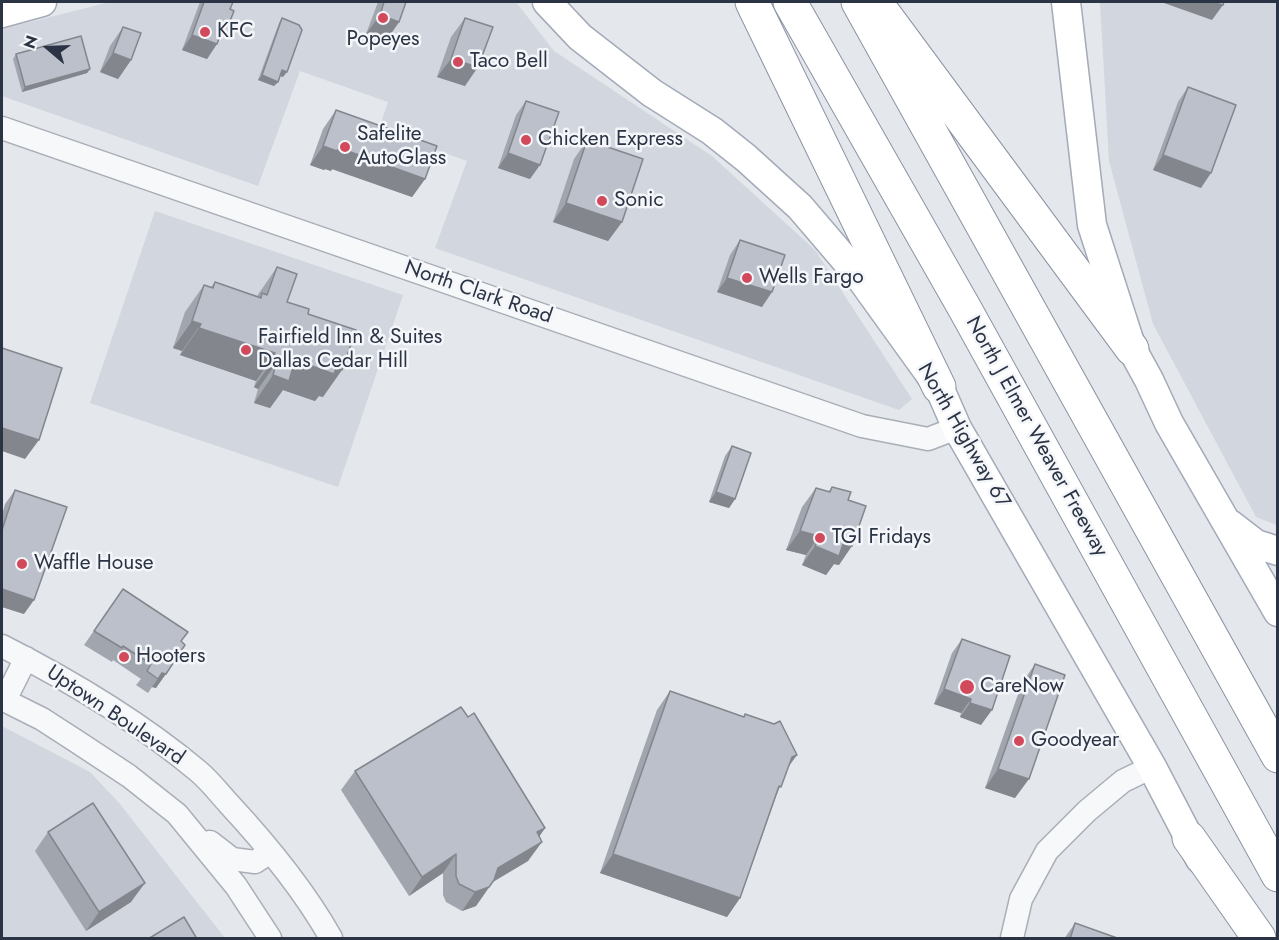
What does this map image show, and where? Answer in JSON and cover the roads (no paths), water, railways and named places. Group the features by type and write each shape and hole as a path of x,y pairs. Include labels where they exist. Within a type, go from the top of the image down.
{"highway":[{"path":"752,2 939,387"},
{"name":"North J Elmer Weaver Freeway","path":"790,2 965,309 1278,874"},
{"path":"858,2 1278,756"},
{"path":"875,2 1132,349"},
{"path":"1189,838 1259,939"}],"main road":[{"path":"2,13 42,2"},
{"name":"North Highway 67","path":"547,2 580,37 652,93 712,131 746,158 800,207 859,276 939,387 957,428 1152,767 1240,939"},
{"path":"1066,2 1092,225 1132,349 1169,423 1278,612"},
{"path":"1224,519 1256,544 1278,551"}],"street":[{"name":"North Clark Road","path":"2,128 862,426 928,440 957,428"},
{"name":"Uptown Boulevard","path":"2,646 26,658 138,726 200,772 270,852 314,909 331,939"},
{"path":"3,700 26,658"},
{"name":"Uptown Boulevard","path":"3,700 42,719 129,776 177,814 236,886 270,939"},
{"path":"1012,939 1021,899 1047,851 1087,811 1123,781 1152,767"},
{"path":"177,814 232,858 255,861 270,852"}],"place":[{"name":"Popeyes","path":"383,18"},
{"name":"KFC","path":"205,32"},
{"name":"Taco Bell","path":"458,62"},
{"name":"Chicken Express","path":"526,140"},
{"name":"Safelite AutoGlass","path":"345,147"},
{"name":"Sonic","path":"602,201"},
{"name":"Wells Fargo","path":"747,278"},
{"name":"Fairfield Inn & Suites Dallas Cedar Hill","path":"246,350"},
{"name":"TGI Fridays","path":"820,538"},
{"name":"Waffle House","path":"22,564"},
{"name":"Hooters","path":"124,657"},
{"name":"CareNow","path":"967,687"},
{"name":"Goodyear","path":"1019,741"}]}
